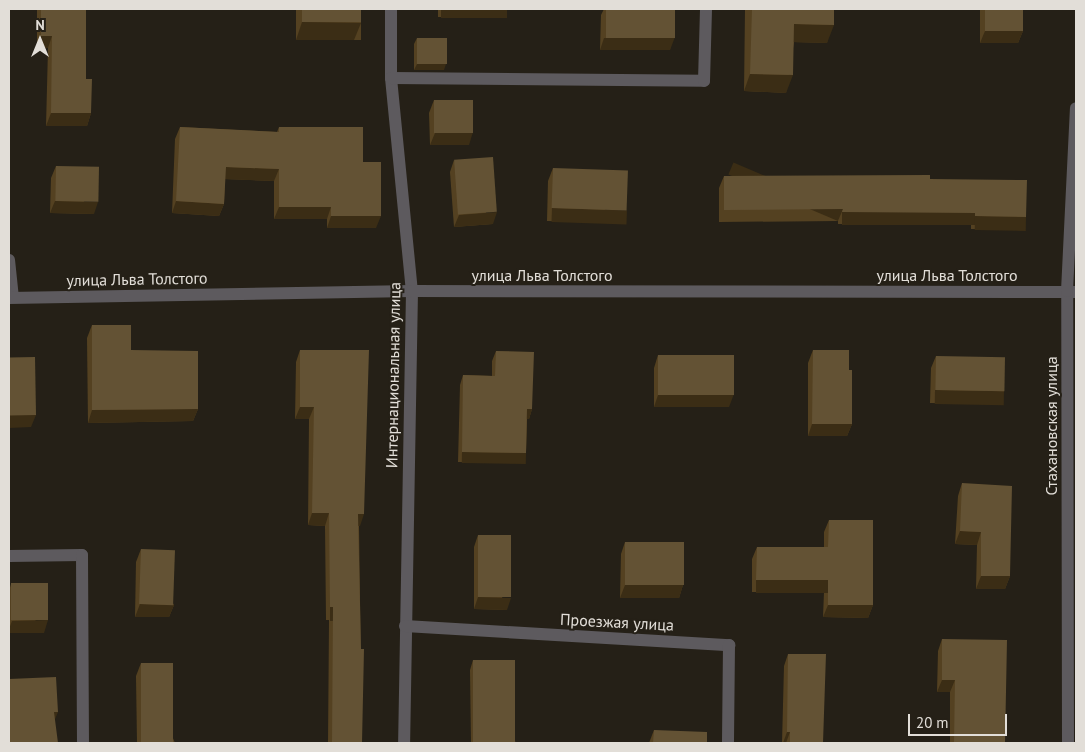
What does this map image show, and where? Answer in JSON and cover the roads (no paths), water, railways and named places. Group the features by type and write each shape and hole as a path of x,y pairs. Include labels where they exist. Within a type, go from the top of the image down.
{"street":[{"name":"Интернациональная улица","path":"391,9 391,78 412,291 404,743"},
{"path":"391,78 704,81 706,9"},
{"name":"Стахановская улица","path":"1068,743 1072,292 1076,108"},
{"path":"9,260 11,298"},
{"name":"улица Льва Толстого","path":"11,298 412,291 1072,292"},
{"path":"9,556 82,555 83,743"},
{"name":"Проезжая улица","path":"405,626 729,645 728,743"}]}
